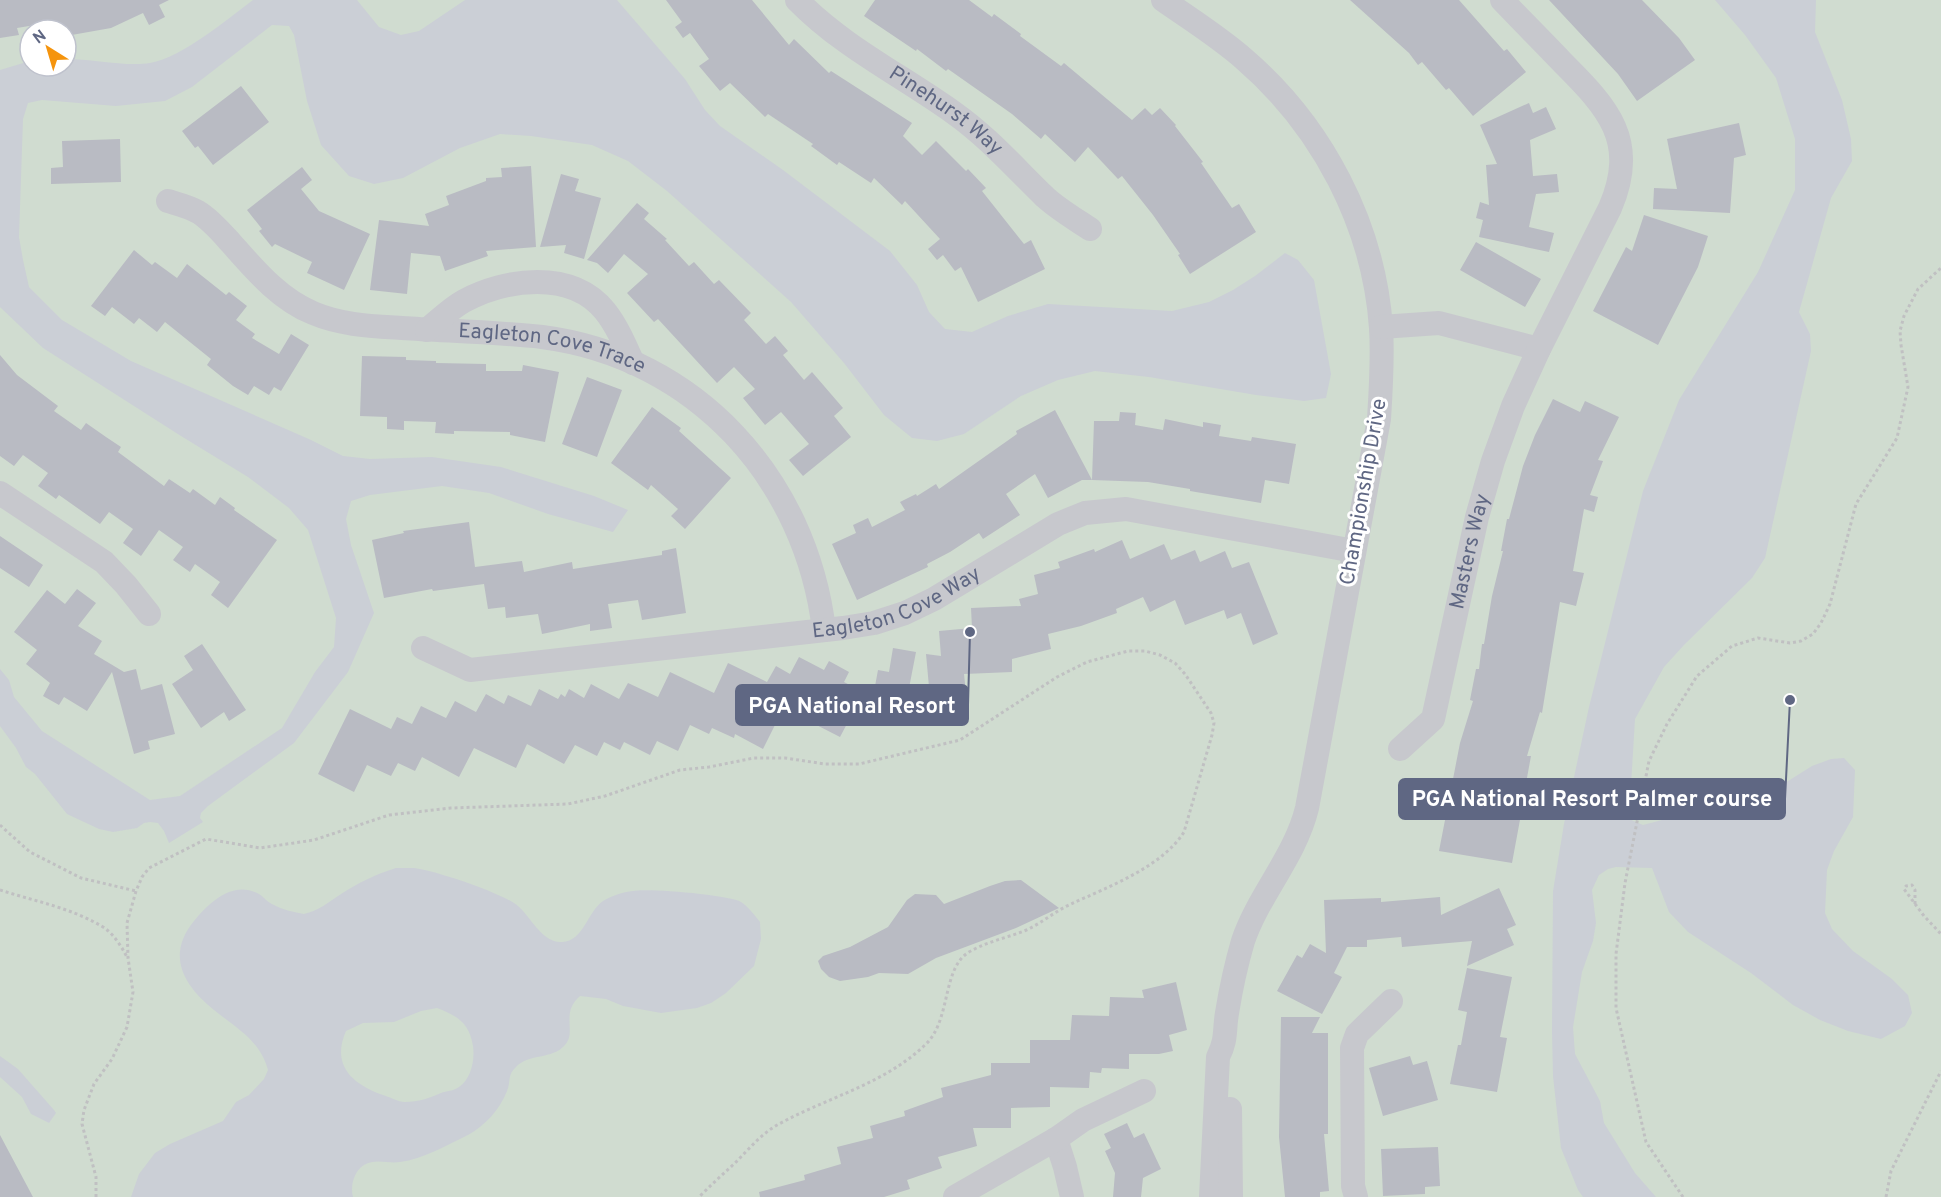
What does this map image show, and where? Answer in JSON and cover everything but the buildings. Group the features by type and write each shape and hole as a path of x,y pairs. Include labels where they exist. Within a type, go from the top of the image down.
{"street":[{"name":"Pinehurst Way","path":"797,0 846,42 954,113 995,146 1045,196 1090,229"},
{"name":"Championship Drive","path":"1163,0 1244,59 1278,92 1307,128 1333,167 1353,211 1371,266 1381,327 1383,372 1378,419 1303,824 1291,852 1254,913 1232,979 1224,1045 1218,1057 1211,1197"},
{"name":"Masters Way","path":"1400,749 1433,719 1477,517 1490,472 1513,406 1613,202 1619,183 1621,157 1616,132 1602,104 1502,0"},
{"name":"Eagleton Cove Trace","path":"168,201 198,212 221,232 279,293 306,310 349,324 542,338 584,346 633,363 686,392 739,438 765,471 787,507 805,545 813,572 824,630"},
{"path":"427,330 461,303 486,291 521,281 569,287 580,291 603,309 615,326 633,363"},
{"path":"1381,327 1439,323 1539,349"},
{"path":"0,493 104,562 149,614"},
{"name":"Eagleton Cove Way","path":"423,648 470,670 824,630 874,622 905,613 934,599 1058,524 1085,513 1100,510 1140,511 1354,551"},
{"path":"1356,1197 1353,1186 1352,1048 1358,1034 1391,1001"},
{"name":"Championship Drive","path":"1224,1045 1230,1055 1231,1197"},
{"path":"955,1197 1056,1139 1083,1120 1144,1091"},
{"path":"1056,1139 1072,1197"}],"path":[{"path":"1683,1197 1646,1142 1616,1008 1616,954 1625,883 1649,761 1667,724 1697,676 1732,646 1758,638 1790,643 1801,641 1813,634 1821,623 1830,604 1856,504 1897,438 1908,387 1900,331 1904,316 1918,289 1941,268"},
{"path":"96,1197 96,1177 82,1124 88,1097 94,1084 112,1059 127,1027 133,992 128,958 127,923 136,891 149,868 206,839 260,848 315,840 389,814 451,808 568,804 624,791 680,770 760,757 785,758 825,765 859,764 960,740 1057,677 1087,662 1112,654 1145,651 1160,655 1175,663 1200,695 1214,723 1184,832 1177,843 1158,859 1107,889 1070,904 1035,926 968,953 958,961 945,1011 927,1044 886,1074 777,1125 747,1150 699,1197"},
{"path":"0,825 30,852 81,878 136,891"},
{"path":"1915,904 1915,890 1912,885 1906,886 1904,889 1915,904 1924,916 1941,934"},
{"path":"0,890 58,907 103,927 120,944 128,958"},
{"path":"1886,1197 1891,1171 1941,1071"}],"shaded area":[{"path":"0,0 1941,0 1941,1197 0,1197"},
{"path":"253,0 357,0 379,27 401,35 419,31 465,0 617,0 685,79 705,110 720,126 783,170 890,251 917,285 929,312 945,329 972,332 1008,316 1048,304 1172,311 1209,302 1233,290 1285,253 1298,260 1314,280 1331,374 1326,398 1304,401 1095,371 1058,380 1021,396 964,434 937,441 912,438 884,415 844,363 791,302 667,191 628,161 592,145 500,134 460,148 403,178 374,184 349,176 321,145 307,101 294,35 289,26 272,25 192,87 165,101 116,106 42,100 28,103 23,119 19,237 29,287 62,320 131,361 343,456 370,459 432,457 501,467 594,496 628,510 613,532 548,514 489,493 442,486 370,495 351,501 346,519 351,545 374,613 348,672 294,743 208,806 201,813 200,818 203,822 169,843 158,823 144,823 137,828 113,832 99,829 67,814 35,774 26,767 0,726 0,669 9,680 14,697 42,731 150,800 180,796 282,728 315,672 334,647 336,618 308,530 289,508 248,477 43,348 0,307 0,70 18,65 18,78 78,78 78,60 131,64 150,63 190,46"},
{"path":"1715,0 1816,0 1815,32 1842,100 1851,139 1852,161 1831,198 1799,312 1810,334 1811,351 1765,558 1752,578 1664,667 1635,719 1629,819 1643,825 1753,796 1785,783 1812,766 1831,759 1844,758 1855,770 1853,817 1834,851 1827,870 1825,913 1832,929 1853,951 1892,979 1908,995 1912,1013 1905,1026 1881,1039 1848,1031 1820,1020 1793,1005 1751,973 1688,932 1669,912 1652,868 1616,867 1608,869 1599,875 1592,890 1596,923 1593,941 1582,972 1573,1027 1575,1054 1600,1101 1604,1123 1635,1173 1656,1197 1583,1197 1561,1148 1553,1076 1553,891 1564,824 1589,707 1643,491 1679,400 1758,272 1795,190 1795,139 1776,78 1745,35"},
{"path":"396,868 424,870 494,893 514,903 541,933 554,941 562,942 575,937 603,901 621,893 641,890 671,891 734,899 749,909 760,922 761,939 754,966 726,993 711,1003 697,1008 661,1013 623,1006 606,999 580,996 571,1009 570,1034 565,1045 554,1053 527,1060 516,1067 511,1073 504,1098 486,1122 468,1135 417,1158 364,1165 354,1179 353,1197 131,1197 139,1174 155,1153 223,1121 236,1102 249,1095 264,1079 268,1070 259,1050 253,1043 203,1000 187,980 180,958 181,946 194,921 215,900 231,891 240,890 249,890 259,894 270,903 289,911 309,913 374,876","holes":["437,1008 456,1017 469,1031 473,1046 473,1063 463,1084 424,1099 402,1102 362,1085 347,1072 341,1054 346,1031 363,1023 394,1022 421,1011"]},
{"path":"0,1056 18,1069 54,1110 56,1113 49,1123 31,1114 22,1097 0,1077"}],"place":[{"name":"PGA National Resort","path":"970,632"},
{"name":"PGA National Resort Palmer course","path":"1790,700"}]}
